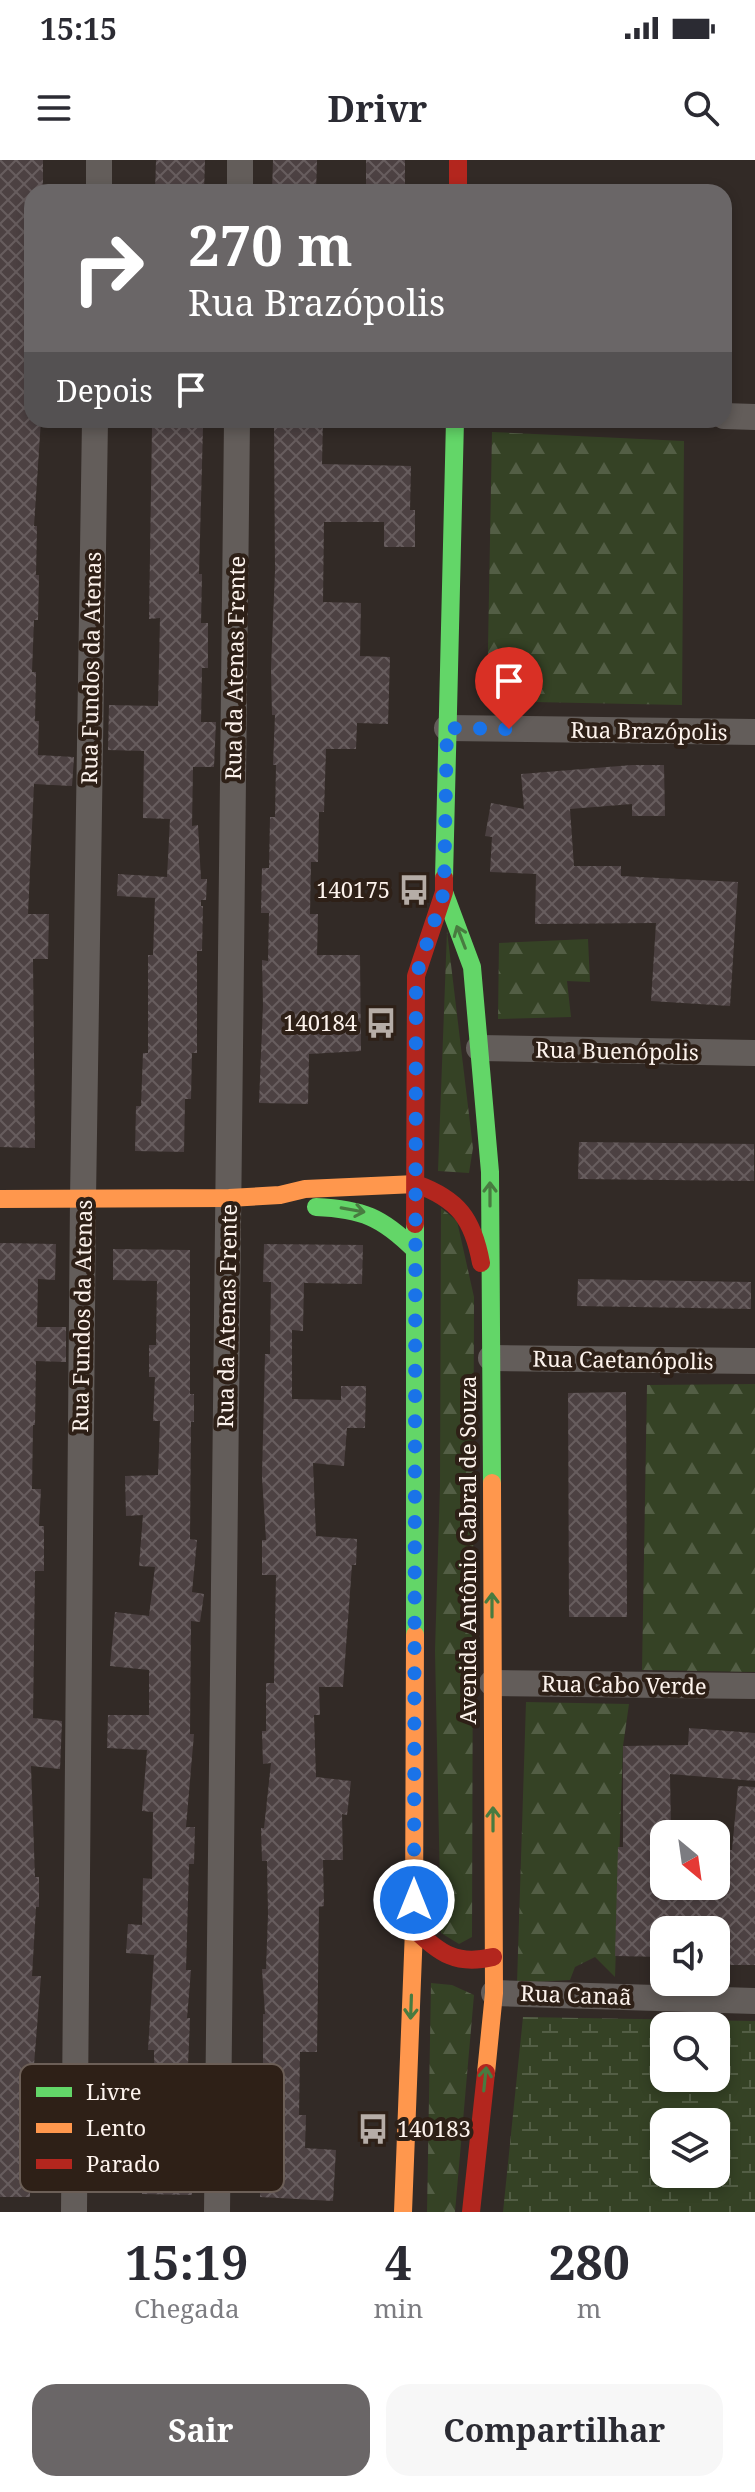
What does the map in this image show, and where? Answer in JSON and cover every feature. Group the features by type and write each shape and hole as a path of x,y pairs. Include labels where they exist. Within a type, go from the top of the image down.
{"main road":[{"path":"458,160 458,184"},
{"name":"Avenida Antônio Cabral de Souza","path":"403,2212 414,1929 416,976 444,892 455,428"},
{"name":"Avenida Antônio Cabral de Souza","path":"444,892 472,967 490,1172 494,1993 471,2212"},
{"path":"0,1199 229,1198 280,1195 305,1189 416,1184 437,1190 462,1211 476,1240 491,1300"},
{"path":"280,1195 303,1207 343,1208 371,1214 391,1224 415,1250"},
{"path":"414,1929 441,1953 458,1961 478,1962 493,1957"}],"street":[{"path":"99,160 99,184"},
{"path":"240,160 240,184"},
{"path":"732,416 755,417"},
{"name":"Rua Fundos da Atenas","path":"75,2064 83,1199 95,428"},
{"name":"Rua da Atenas Frente","path":"219,2064 237,428"},
{"name":"Rua Brazópolis","path":"447,728 755,732"},
{"name":"Rua Buenópolis","path":"479,1048 755,1053"},
{"name":"Rua Caetanópolis","path":"491,1358 755,1361"},
{"name":"Rua Cabo Verde","path":"492,1683 755,1686"},
{"name":"Rua Canaã","path":"494,1993 755,2001"},
{"name":"Rua Fundos da Atenas","path":"74,2192 74,2212"},
{"name":"Rua da Atenas Frente","path":"217,2192 217,2212"}],"green space":[{"path":"492,432 684,441 682,705 487,701"},
{"path":"447,931 473,1148 469,1173 438,1171"},
{"path":"588,939 590,982 567,981 571,1017 498,1019 499,943"},
{"path":"441,1208 457,1221 474,1297 472,1937 459,1944 441,1933 435,1651 440,1486"},
{"path":"755,1384 755,1672 642,1670 647,1385"},
{"path":"526,1702 629,1704 623,1746 615,1977 595,1957 575,1967 570,1980 517,1983"},
{"path":"431,1983 452,1985 474,1995 455,2212 427,2212"},
{"path":"523,2017 650,2019 650,2092 730,2092 730,2021 755,2021 755,2212 503,2212"}],"building":[{"path":"0,160 43,160 43,184 24,184 24,428 40,428 34,526 37,526 38,620 34,620 32,672 36,672 38,755 74,757 72,786 34,784 28,914 49,914 48,959 33,959 35,1148 0,1147"},
{"path":"156,160 205,160 204,184 155,184"},
{"path":"273,160 317,160 316,184 272,184"},
{"path":"366,160 405,160 405,184 366,184"},
{"path":"152,428 203,428 199,574 202,574 201,623 208,623 208,668 202,668 201,722 216,722 214,767 193,767 192,826 198,825 201,879 207,879 206,900 201,900 202,951 197,951 197,1053 192,1053 191,1099 185,1099 184,1152 135,1151 136,1106 141,1106 143,1053 148,1053 148,955 153,955 155,898 117,896 118,874 167,877 170,819 143,818 144,751 108,750 109,705 158,706 160,618 149,619"},
{"path":"274,428 323,428 322,464 411,466 410,510 415,510 415,547 384,547 384,522 324,522 323,602 361,603 360,656 390,657 388,724 357,723 356,749 326,749 324,812 319,812 318,862 311,862 310,914 318,914 317,955 360,955 361,1051 309,1054 308,1104 259,1103 262,960 268,961 269,913 261,913 262,868 269,868 270,817 275,817 275,715 272,715 271,668 275,571"},
{"path":"664,765 665,816 632,816 632,804 570,809 574,866 621,866 621,876 738,882 730,1006 651,1001 656,923 535,924 536,874 490,872 492,837 485,836 491,803 524,809 521,774"},
{"path":"579,1142 754,1144 754,1181 578,1179"},
{"path":"0,1243 56,1244 55,1280 38,1279 37,1327 66,1327 66,1362 36,1361 32,1489 41,1489 39,1526 44,1526 44,1571 35,1571 33,1718 62,1721 60,1769 31,1766 35,1877 39,1877 32,1976 41,1976 34,2064 20,2064 20,2192 30,2192 30,2197 0,2197"},
{"path":"264,1244 363,1245 362,1284 304,1283 303,1331 292,1330 292,1399 341,1400 341,1386 366,1386 365,1428 347,1428 344,1466 313,1463 316,1536 357,1539 356,1565 352,1565 343,1687 319,1687 320,1715 314,1715 316,1777 351,1781 347,1815 342,1814 343,1860 323,1860 324,1906 319,1907 317,2052 300,2052 299,2115 306,2115 305,2148 336,2150 333,2201 260,2197 260,2192 284,2192 284,2064 263,2064 265,2014 262,1969 266,1969 268,1914 267,1861 262,1861 261,1828 264,1828 271,1763 263,1764 262,1731 266,1731 266,1683 274,1683 276,1575 262,1575 262,1540 266,1540 262,1477 265,1354 270,1354 271,1282 263,1282"},
{"path":"113,1249 190,1250 190,1394 194,1394 194,1422 191,1422 190,1539 197,1540 192,1592 204,1594 200,1622 191,1621 190,1734 194,1734 186,1827 195,1827 194,1864 189,1864 186,1970 191,1970 187,2018 190,2018 188,2064 154,2064 154,2050 148,2050 154,1955 126,1953 128,1924 142,1925 143,1878 152,1879 153,1812 142,1811 147,1750 107,1748 108,1715 149,1715 149,1670 110,1666 115,1612 149,1616 155,1567 139,1566 143,1515 126,1516 125,1476 158,1475 160,1421 153,1421 155,1377 149,1377 149,1345 156,1345 157,1281 113,1280"},
{"path":"578,1279 751,1282 751,1309 577,1306"},
{"path":"626,1392 627,1617 569,1617 568,1393"},
{"path":"689,1728 755,1733 755,1781 670,1774 671,1820 650,1820 650,1900 730,1900 730,1850 738,1786 755,1787 755,1965 730,1965 730,1916 650,1916 650,1957 615,1956 618,1847 623,1847 623,1746 688,1745"},
{"path":"142,2192 192,2192 192,2195"}],"traffic: fast":[{"path":"444,878 455,428"},
{"path":"444,892 472,967 490,1172 492,1483"},
{"path":"316,1207 346,1210 370,1217 392,1230 415,1250"},
{"path":"415,1224 415,1635"}],"traffic: slow":[{"path":"0,1199 229,1198 280,1195 305,1189 416,1184"},
{"path":"486,2073 494,1993 492,1483"},
{"path":"403,2212 414,1929 415,1635"}],"traffic: jam":[{"path":"458,160 458,184"},
{"path":"415,1224 416,976 444,892 444,878"},
{"path":"416,1184 443,1196 461,1213 473,1234 481,1263"},
{"path":"414,1929 449,1955 468,1960 493,1957"},
{"path":"471,2212 486,2073"}],"place":[{"name":"140175","path":"414,890"},
{"name":"140184","path":"381,1023"},
{"name":"140183","path":"373,2129"}],"route":[{"path":"414,1900 416,976 444,892 447,728 509,729"}]}
